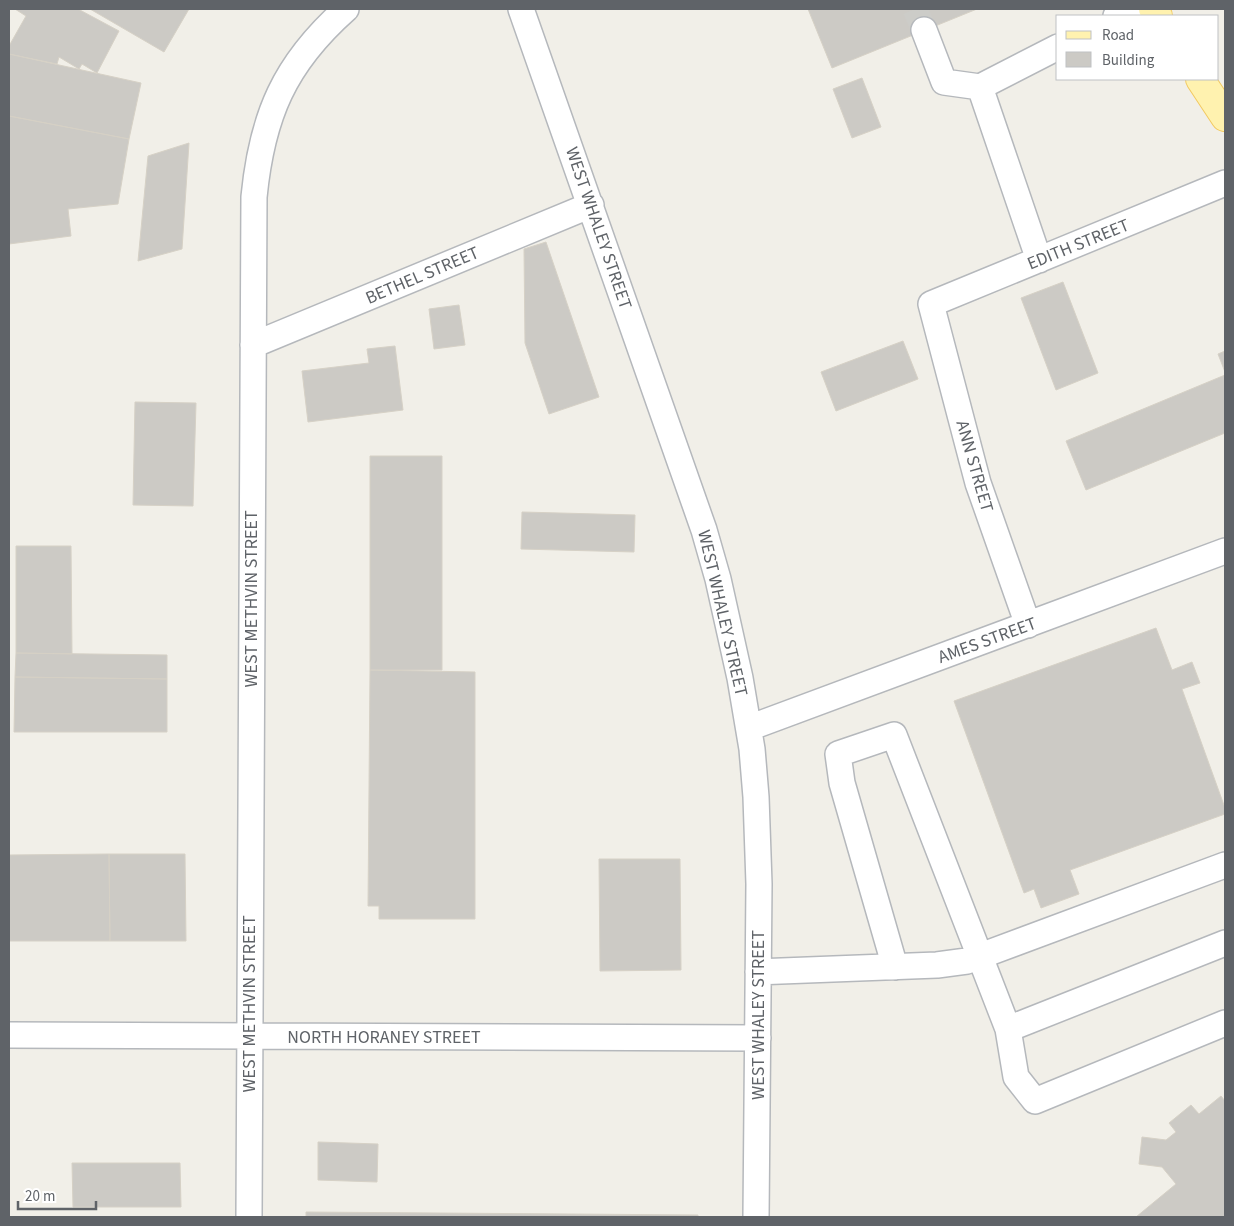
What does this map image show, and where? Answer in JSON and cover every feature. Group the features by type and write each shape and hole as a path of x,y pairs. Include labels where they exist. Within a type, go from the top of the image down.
{"main road":[{"path":"1201,80 1225,117"}],"street":[{"name":"WEST METHVIN STREET","path":"249,1217 254,197 262,137 269,114 293,69 310,46 346,9"},
{"name":"WEST WHALEY STREET","path":"521,9 712,556 749,728 758,821 756,1217"},
{"path":"1118,15 1131,9"},
{"path":"924,30 944,82 980,87 1056,48"},
{"path":"980,87 1039,260"},
{"name":"EDITH STREET","path":"931,304 1225,183"},
{"name":"BETHEL STREET","path":"253,345 591,205"},
{"name":"ANN STREET","path":"931,304 978,483 1028,625"},
{"name":"AMES STREET","path":"749,728 1225,551"},
{"path":"895,967 842,783 838,754 894,735 1008,1029 1016,1077 1035,1101 1225,1023"},
{"path":"758,972 951,964 981,958 1225,865"},
{"path":"1008,1029 1225,943"},
{"name":"NORTH HORANEY STREET","path":"9,1035 758,1038"}],"building":[{"path":"15,9 78,9 119,31 97,73 82,64 79,69 59,57 57,64 9,54 9,46 26,16"},
{"path":"90,9 189,9 164,52"},
{"path":"808,9 977,9 832,68"},
{"path":"9,54 141,83 129,139 9,116"},
{"path":"862,78 881,127 852,138 833,89"},
{"path":"9,116 129,139 118,204 68,209 71,236 9,244"},
{"path":"189,143 182,249 138,261 148,156"},
{"path":"546,242 599,397 549,414 525,343 524,249"},
{"path":"1063,282 1098,373 1056,390 1021,298"},
{"path":"459,305 465,345 434,349 429,309"},
{"path":"903,341 918,379 836,411 821,372"},
{"path":"395,346 403,410 308,422 302,371 369,363 367,349"},
{"path":"1225,351 1225,372 1218,354"},
{"path":"1225,375 1225,433 1086,490 1066,441"},
{"path":"135,402 196,403 193,506 133,505"},
{"path":"370,456 442,456 442,670 370,670"},
{"path":"522,512 635,515 634,552 521,549"},
{"path":"16,546 71,546 72,654 16,653"},
{"path":"1156,628 1172,670 1192,662 1200,683 1182,689 1225,808 1225,814 1070,870 1079,894 1041,908 1034,889 1024,893 954,701"},
{"path":"16,653 167,655 167,679 15,677"},
{"path":"370,670 475,672 475,919 379,919 379,906 368,906"},
{"path":"15,677 167,679 167,732 14,732"},
{"path":"109,854 110,941 9,941 9,855"},
{"path":"109,854 185,854 186,941 110,941"},
{"path":"599,859 680,859 681,970 600,971"},
{"path":"1221,1096 1225,1101 1225,1217 1136,1217 1176,1184 1162,1167 1139,1164 1142,1137 1166,1140 1176,1132 1169,1123 1191,1105 1199,1114"},
{"path":"318,1142 378,1144 377,1182 318,1180"},
{"path":"72,1163 180,1163 181,1207 73,1207"},
{"path":"306,1212 698,1215 698,1217 306,1217"}],"tunnel":[{"path":"915,9 924,30"}]}
